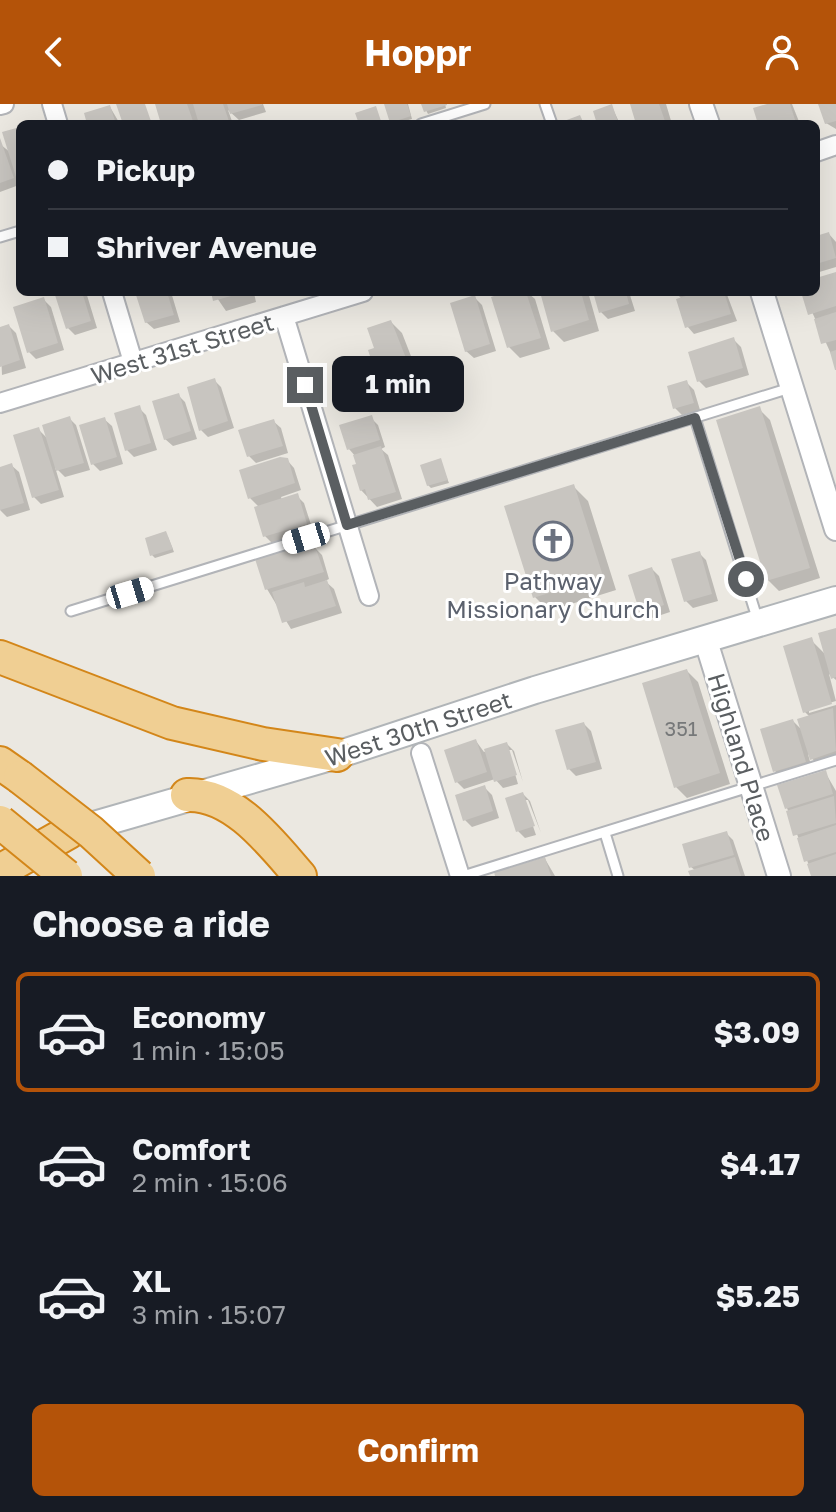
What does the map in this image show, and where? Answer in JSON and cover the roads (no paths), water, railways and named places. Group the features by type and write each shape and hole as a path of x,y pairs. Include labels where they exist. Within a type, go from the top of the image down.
{"highway":[{"path":"0,657 172,723 263,744 337,755"},
{"path":"10,770 91,832 139,876"},
{"path":"187,795 209,797 234,811 270,842 300,876"},
{"path":"0,822 66,876"},
{"path":"0,871 69,832"}],"main road":[{"name":"West 30th Street","path":"0,853 187,795 337,755 705,638 836,600"}],"street":[{"path":"113,296 133,362"},
{"name":"West 31st Street","path":"0,403 350,296"},
{"path":"763,296 836,529"},
{"path":"284,316 369,596"},
{"name":"Highland Place","path":"705,638 779,876"},
{"path":"421,753 462,876"}],"lane":[{"path":"434,120 485,104"},
{"path":"71,611 792,387"},
{"path":"695,418 759,622"},
{"path":"462,876 836,760"},
{"path":"605,833 618,876"}],"place":[{"name":"Pathway Missionary Church","path":"553,541"}]}
